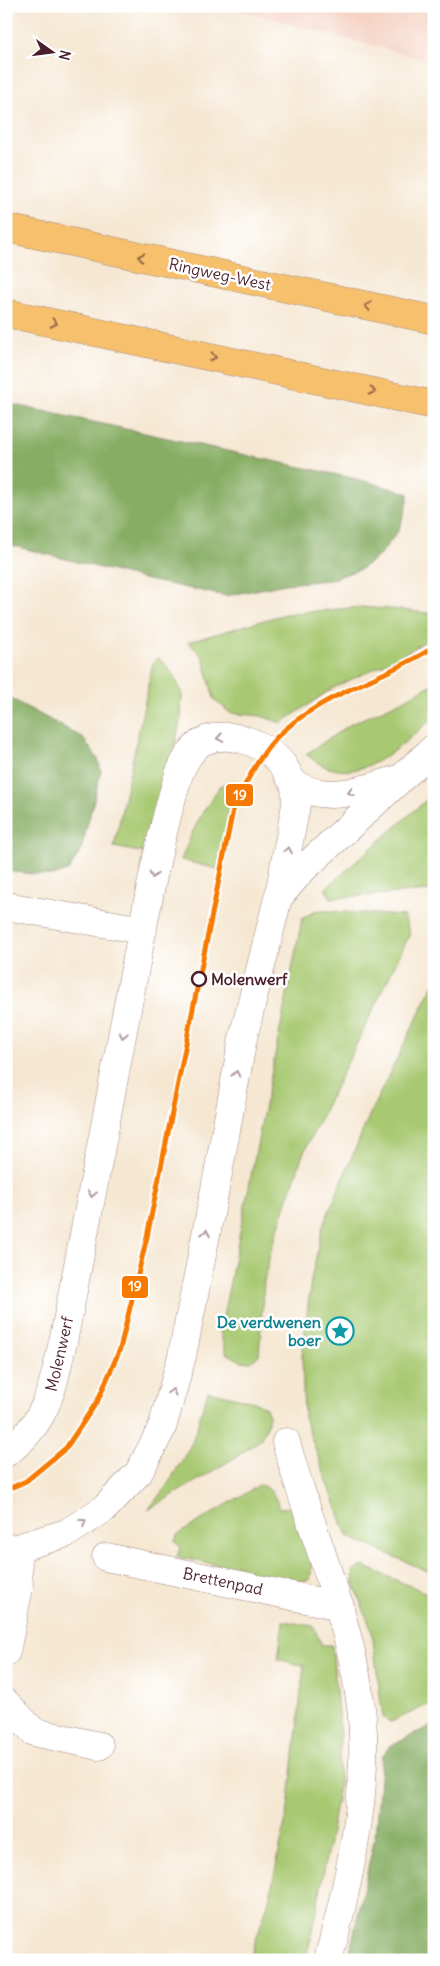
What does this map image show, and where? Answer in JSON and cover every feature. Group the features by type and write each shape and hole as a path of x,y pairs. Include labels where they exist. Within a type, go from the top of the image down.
{"highway":[{"name":"Ringweg-West","path":"6,228 425,318"},
{"path":"6,313 434,405"}],"street":[{"name":"Molenwerf","path":"6,1453 16,1446 38,1423 50,1398 64,1337 154,872 180,772 188,757 203,741 228,737 249,741 267,749 281,762 295,785"},
{"path":"278,898 300,871 434,748"},
{"path":"6,1652 18,1587 12,1548 67,1533 105,1508 139,1472 162,1428 182,1356 218,1179 242,1038 278,898 296,805 295,785 315,792 341,794 399,779"},
{"path":"6,906 143,930"},
{"path":"286,1442 298,1488 340,1606 360,1694 363,1750 358,1821 340,1913 328,1960"},
{"name":"Brettenpad","path":"106,1557 340,1606"},
{"path":"6,1703 34,1732 99,1746"}],"shaded area":[{"path":"223,6 434,6 434,62"}],"green space":[{"path":"6,403 361,480 408,493 408,501 399,530 380,555 361,569 329,580 285,584 226,596 148,580 6,544"},
{"path":"360,607 434,614 434,636 399,657 333,688 281,723 261,716 230,713 214,699 203,657 188,642 285,614"},
{"path":"158,657 171,671 182,692 181,718 150,854 114,847 153,663"},
{"path":"434,683 434,717 405,742 374,763 358,769 341,770 324,766 306,754 351,724 402,701"},
{"path":"6,696 82,737 98,759 101,772 81,850 69,870 53,876 6,871"},
{"path":"232,781 239,783 230,805 217,869 181,860 203,812 220,786"},
{"path":"434,793 434,882 429,891 331,898 325,889"},
{"path":"316,910 404,916 410,934 303,1154 272,1246 264,1281 259,1355 251,1362 241,1361 226,1353 220,1332 302,919"},
{"path":"434,984 434,1574 347,1536 304,1418 302,1356 311,1280 323,1226 372,1109"},
{"path":"208,1391 255,1402 266,1408 269,1415 267,1426 260,1440 236,1457 148,1510 168,1484 192,1443"},
{"path":"259,1485 270,1490 280,1508 291,1507 312,1565 310,1580 296,1581 177,1557 180,1547 175,1542 177,1535"},
{"path":"363,1566 434,1596 434,1702 391,1722 383,1718 372,1632 354,1583 353,1571"},
{"path":"283,1621 313,1626 322,1645 332,1645 340,1735 339,1787 313,1931 305,1960 249,1960 269,1900 288,1809 304,1666 278,1659"},
{"path":"434,1724 434,1950 430,1960 348,1960 375,1836 382,1756 389,1747"}],"transit line":[{"name":"19","path":"6,1490 26,1481 66,1448 98,1400 120,1349 147,1237 233,810 246,782 269,746 293,723 331,699 414,659 434,647"}],"place":[{"name":"Molenwerf","path":"199,979"},
{"name":"De verdwenen boer","path":"340,1331"}]}
